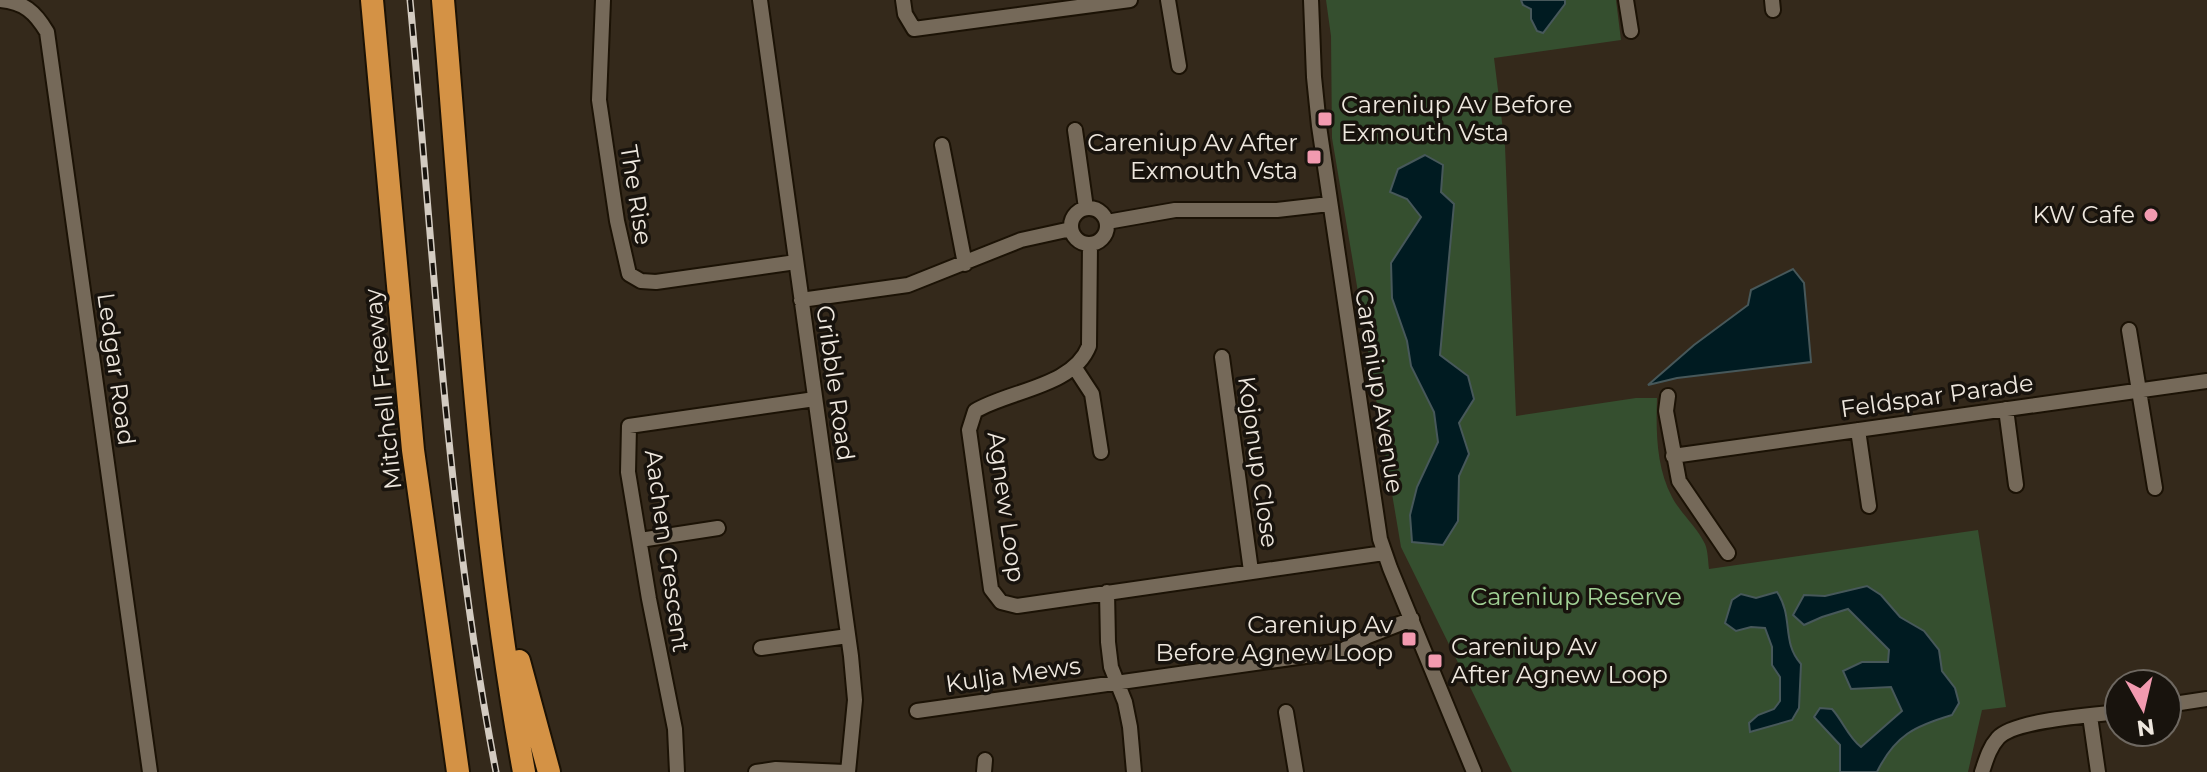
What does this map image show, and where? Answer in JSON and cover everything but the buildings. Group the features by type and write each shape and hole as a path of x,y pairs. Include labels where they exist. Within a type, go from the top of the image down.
{"highway":[{"name":"Mitchell Freeway","path":"372,0 413,450 458,772"},
{"path":"443,0 468,320 496,575 524,772"},
{"path":"496,575 549,772"}],"street":[{"name":"Ledgar Road","path":"0,0 29,3 47,32 150,772"},
{"name":"The Rise","path":"603,0 599,100 617,221 629,274 641,281 656,282 796,262"},
{"name":"Gribble Road","path":"760,0 848,636 855,700 847,772"},
{"path":"903,0 905,14 914,29 1130,0"},
{"path":"1168,0 1179,66"},
{"name":"Careniup Avenue","path":"1311,0 1315,94 1377,523 1384,553 1474,772"},
{"path":"1626,0 1631,31"},
{"path":"1075,130 1086,208"},
{"path":"942,145 965,264"},
{"path":"1107,222 1175,210 1277,210 1329,204"},
{"path":"1086,208 1100,211 1107,222 1105,234 1096,243 1078,240 1071,229 1073,218 1086,208"},
{"path":"801,300 908,285 1021,240 1071,229"},
{"path":"1090,244 1089,346 1075,368 1096,406 1101,452"},
{"path":"2129,330 2155,488"},
{"name":"Kojonup Close","path":"1222,357 1251,571"},
{"name":"Agnew Loop","path":"1075,368 1033,388 994,400 975,411 969,430 991,589 1001,602 1017,606 1384,553"},
{"name":"Feldspar Parade","path":"1673,456 2207,381"},
{"path":"1668,396 1666,411 1679,481 1728,553"},
{"name":"Aachen Crescent","path":"677,772 675,729 628,472 629,426 815,399"},
{"path":"2006,409 2016,485"},
{"path":"1858,430 1869,506"},
{"path":"640,540 718,528"},
{"path":"1107,592 1108,642 1116,682 1125,702 1134,772"},
{"name":"Kulja Mews","path":"917,711 1341,651 1368,636 1412,619"},
{"path":"761,648 848,636"},
{"path":"2183,703 2207,699"},
{"path":"1286,712 1296,772"},
{"path":"1982,772 1987,755 1999,736 2018,726 2103,714"},
{"path":"2090,716 2098,772"},
{"path":"756,772 776,769 847,772"}],"green space":[{"name":"Careniup Reserve","path":"1326,0 1616,0 1621,40 1494,58 1505,146 1516,416 1636,398 1657,398 1657,436 1663,474 1676,503 1705,544 1709,569 1978,530 2006,707 1982,710 1968,772 1512,772 1401,547 1332,138 1331,36"}],"water":[{"path":"1521,0 1565,0 1565,4 1543,33 1537,31 1531,19 1531,9"},
{"path":"1425,155 1443,165 1441,192 1454,204 1440,355 1468,376 1474,399 1459,423 1469,454 1459,476 1458,521 1443,545 1412,542 1410,515 1417,487 1438,442 1434,412 1411,366 1407,341 1392,298 1391,263 1421,217 1407,199 1390,192 1398,169"},
{"path":"1793,269 1804,283 1811,362 1677,378 1648,385 1694,345 1748,305 1751,290"},
{"path":"1867,586 1881,595 1900,617 1924,631 1939,650 1942,671 1955,688 1959,703 1952,715 1907,734 1891,749 1877,772 1840,772 1840,745 1814,717 1820,708 1832,709 1861,747 1902,711 1891,687 1851,689 1843,671 1862,662 1888,662 1889,650 1848,609 1804,625 1793,615 1804,595 1825,596"},
{"path":"1777,592 1785,611 1791,647 1801,664 1799,708 1792,720 1750,732 1749,723 1758,715 1774,709 1780,701 1780,677 1772,665 1772,647 1765,628 1751,627 1736,631 1725,623 1732,600 1741,594 1756,598"}],"railway":[{"path":"410,0 454,484 465,580 496,772"}],"place":[{"name":"Careniup Av Before Exmouth Vsta","path":"1325,119"},
{"name":"Careniup Av After Exmouth Vsta","path":"1314,157"},
{"name":"KW Cafe","path":"2151,215"},
{"name":"Careniup Av Before Agnew Loop","path":"1409,639"},
{"name":"Careniup Av After Agnew Loop","path":"1435,661"}]}
